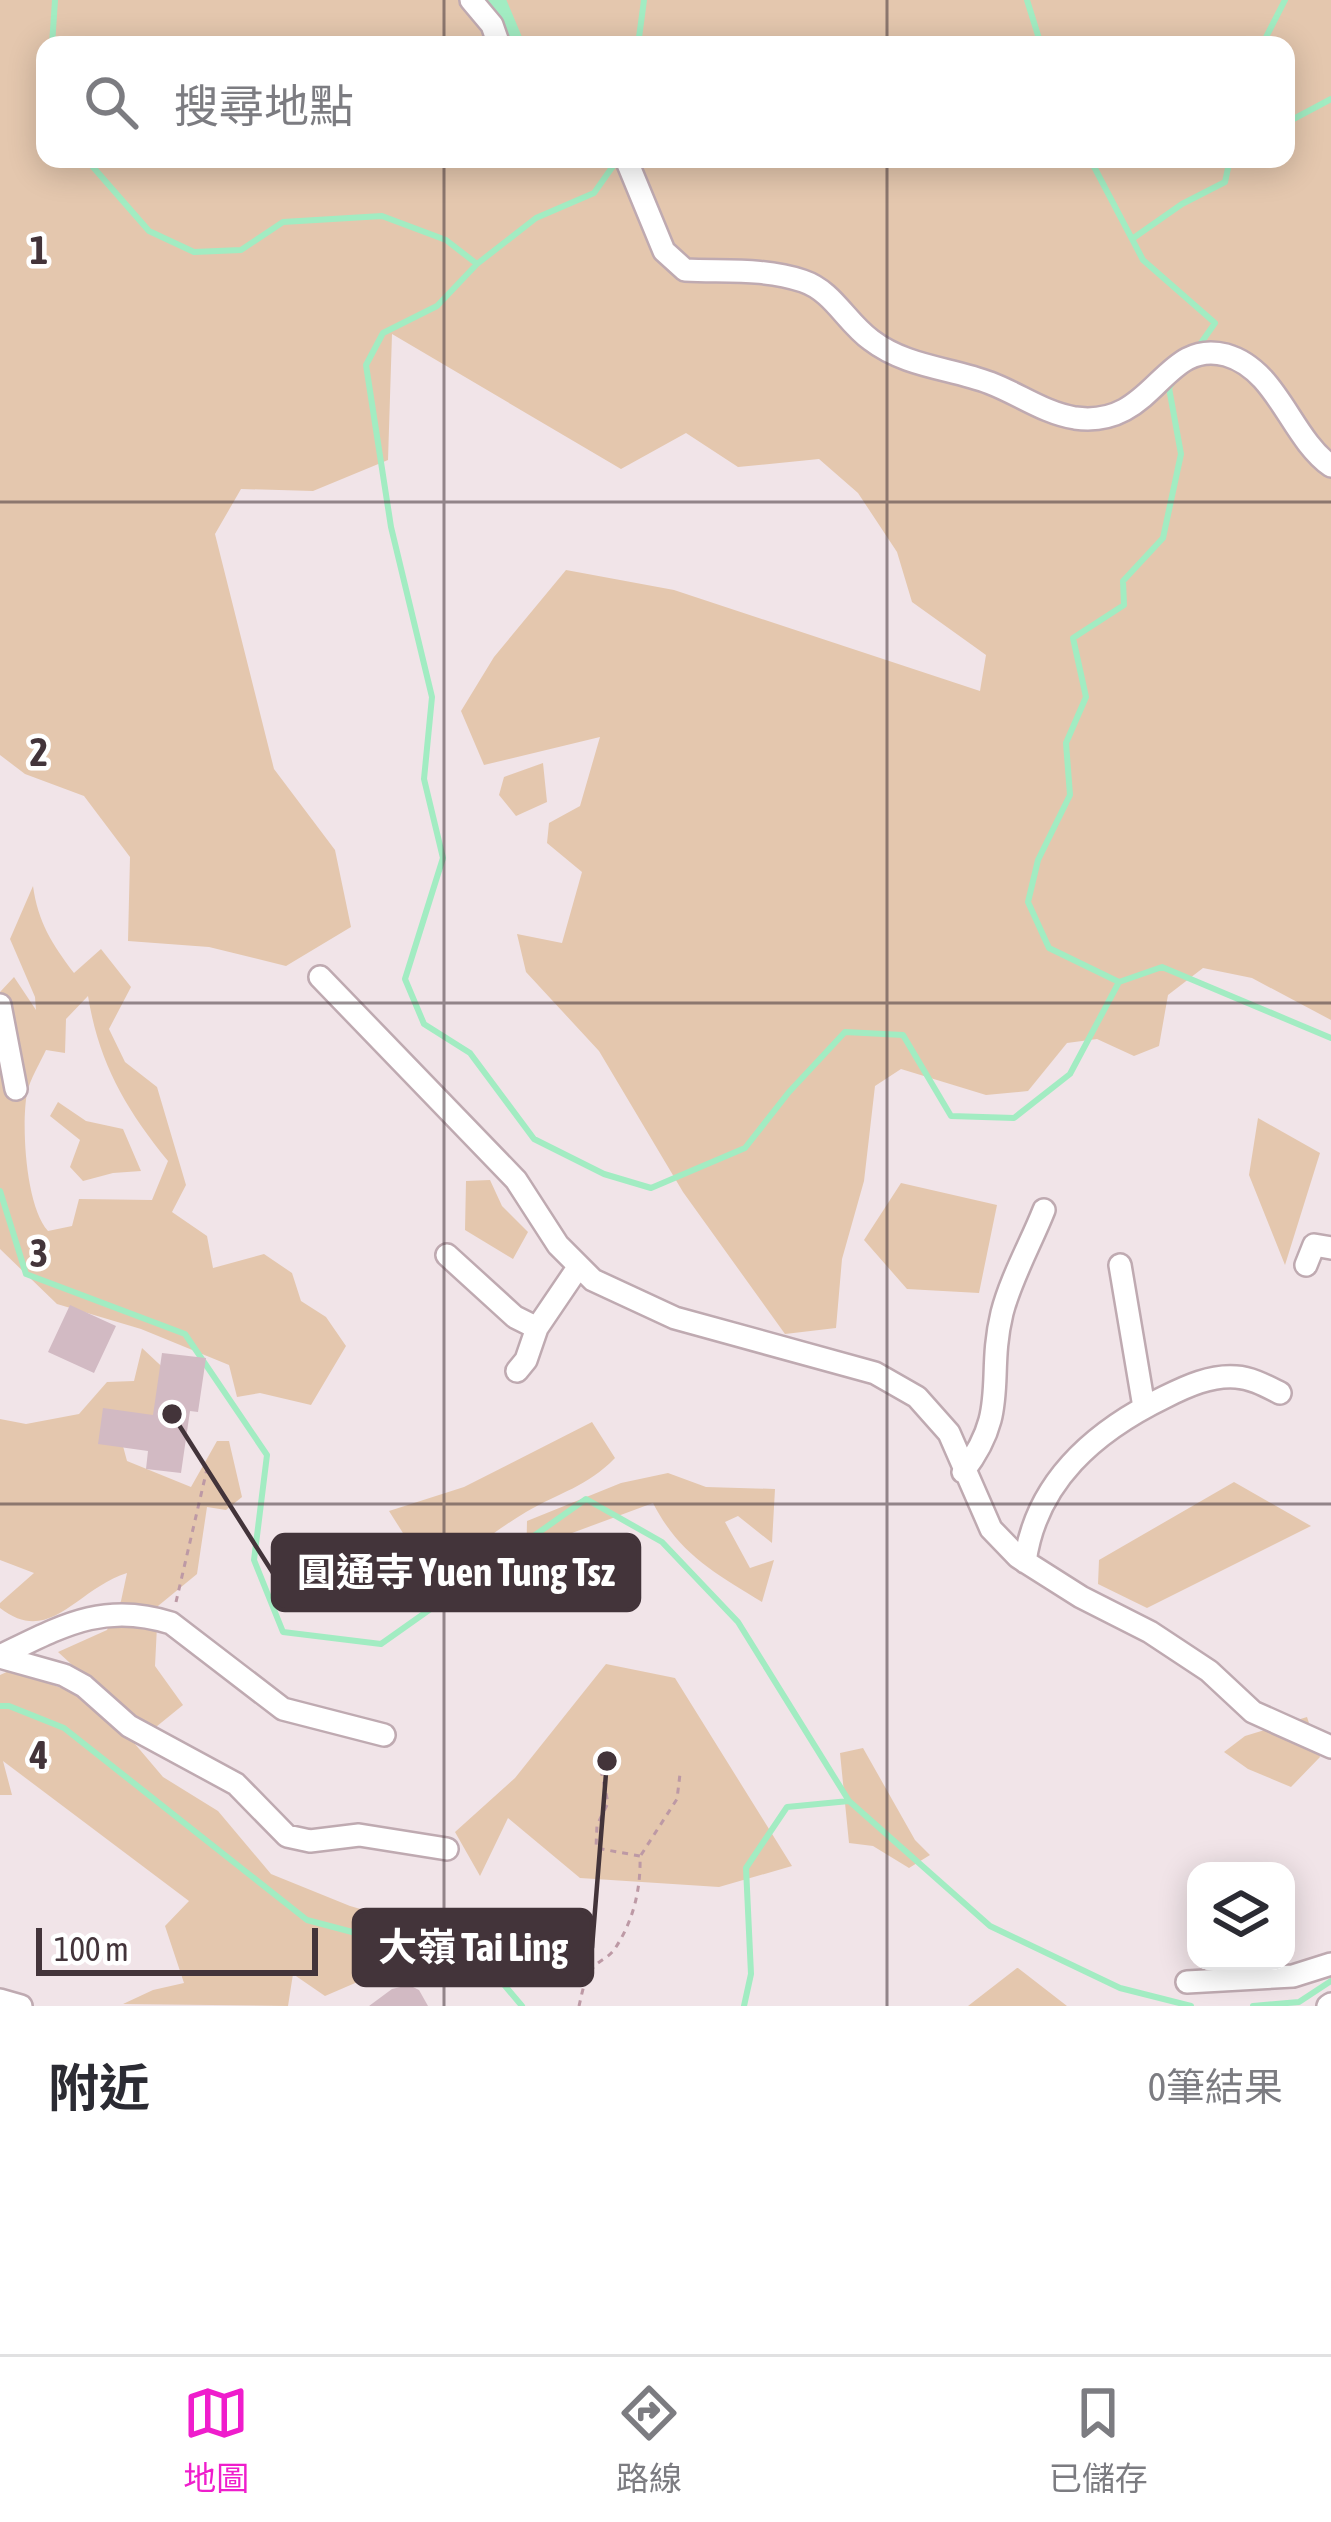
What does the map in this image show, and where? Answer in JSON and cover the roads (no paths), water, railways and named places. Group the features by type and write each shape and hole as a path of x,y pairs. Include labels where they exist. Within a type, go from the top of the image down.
{"street":[{"path":"471,0 496,36"},
{"path":"630,168 664,251 685,270 768,272 806,282 825,292 869,340 892,353 985,381 1046,410 1082,418 1124,411 1149,395 1175,365 1192,356 1219,354 1247,365 1309,448 1331,466"},
{"path":"320,977 516,1180 558,1245 593,1280 675,1318 875,1373 917,1397 949,1433 991,1529 1025,1562 1150,1631 1209,1671 1253,1712 1331,1747"},
{"path":"0,1005 16,1089"},
{"path":"963,1472 990,1428 997,1400 1003,1313 1044,1210"},
{"path":"1306,1265 1314,1245 1331,1248"},
{"path":"447,1255 515,1317 537,1328"},
{"path":"1120,1265 1144,1407"},
{"path":"517,1372 537,1328 579,1266"},
{"path":"1025,1562 1035,1517 1051,1487 1084,1448 1144,1407 1218,1377 1254,1380 1280,1393"},
{"path":"0,1657 70,1622 97,1615 149,1616 171,1623 283,1708 385,1735"},
{"path":"0,1657 64,1675 85,1686 129,1726 236,1784 287,1836 310,1841 359,1835 447,1849"},
{"path":"1187,1982 1293,1976 1331,1964"},
{"path":"0,2000 21,2006"}],"waterway":[{"path":"53,36 55,0"},
{"path":"495,0 510,36"},
{"path":"639,36 644,0"},
{"path":"1027,0 1038,36"},
{"path":"1267,36 1285,0"},
{"path":"1295,118 1331,99"},
{"path":"94,168 149,231 194,252 241,250 283,222 382,216 446,240 477,264"},
{"path":"612,168 594,193 536,218 477,264 437,306 383,333 366,365 391,527 432,697 424,779 443,858 405,979 424,1024 470,1053 534,1139 604,1174 651,1188 745,1148 845,1032 903,1035 951,1116 1014,1118 1070,1074 1119,982"},
{"path":"1095,168 1143,260 1215,323 1196,350"},
{"path":"1132,239 1182,204 1225,182 1228,168"},
{"path":"1174,380 1169,388 1181,454 1163,538 1123,581 1124,605 1073,638 1086,697 1066,743 1070,795 1038,860 1028,902 1049,948 1119,982 1162,967 1331,1038"},
{"path":"0,1191 26,1274 185,1334 267,1455 254,1560 283,1632 381,1644 586,1499 662,1542 738,1622 849,1801"},
{"path":"0,1706 64,1728 307,1920 405,1946 501,1981 522,2006"},
{"path":"744,2006 751,1974 746,1868 787,1807 849,1801 990,1926 1120,1988 1191,2006"},
{"path":"1253,2006 1299,2002 1331,1981"}],"place":[{"name":"圓通寺 Yuen Tung Tsz","path":"172,1414"},
{"name":"大嶺 Tai Ling","path":"607,1761"}]}
